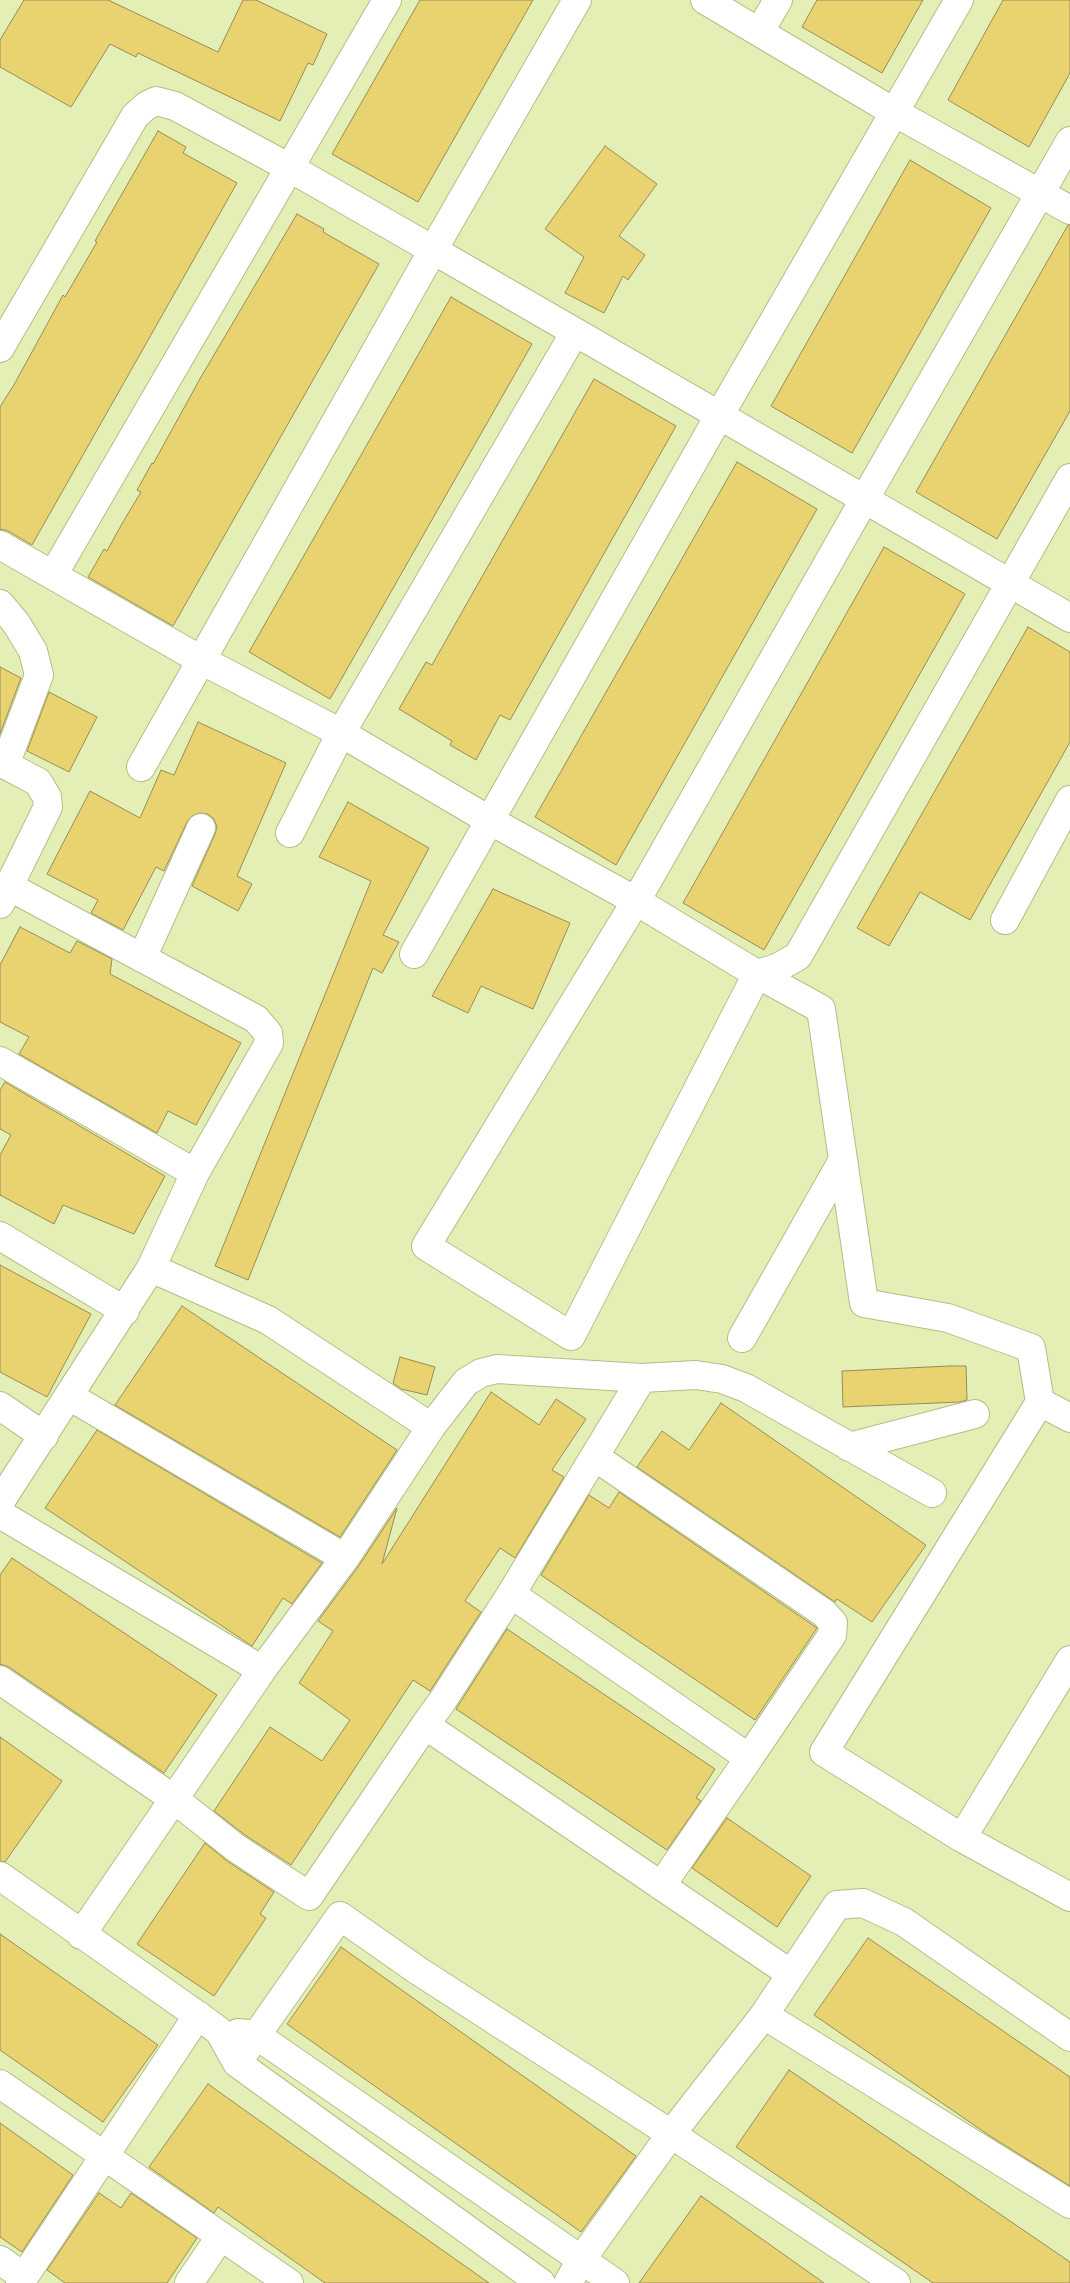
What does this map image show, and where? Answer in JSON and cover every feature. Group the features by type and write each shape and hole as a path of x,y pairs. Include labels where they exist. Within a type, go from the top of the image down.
{"street":[{"path":"141,767 433,250 577,0"},
{"path":"705,0 894,112 1070,210"},
{"path":"760,32 778,0"},
{"path":"414,954 719,416 958,0"},
{"path":"53,575 290,168 381,2"},
{"path":"0,348 135,116 146,106 156,102 175,106 290,168 1070,618"},
{"path":"1070,141 636,901 426,1246 572,1336 757,974 777,968 798,956 1070,478"},
{"path":"290,833 341,733 575,332"},
{"path":"0,545 201,660 341,733 489,820 636,901 757,974 821,1009 864,1303 948,1318 1031,1348 1040,1402 824,1752 962,1838 1070,1897"},
{"path":"0,604 16,623 33,651 39,676 2,763 38,782 47,797 48,807 5,896 142,958 256,1019 268,1033 265,1051 195,1173 151,1268 0,1502"},
{"path":"1005,920 1070,800"},
{"path":"142,958 201,828"},
{"path":"0,1061 195,1173"},
{"path":"742,1338 843,1160"},
{"path":"0,1236 125,1311"},
{"path":"151,1268 268,1320 431,1428"},
{"path":"81,1935 262,1670 345,1558 431,1428 466,1382 481,1373 497,1369 642,1378 696,1375 722,1379 746,1388 932,1494"},
{"path":"310,1896 424,1725 441,1703 511,1594 642,1378"},
{"path":"69,1396 345,1558"},
{"path":"1040,1402 1070,1418"},
{"path":"0,1406 44,1436"},
{"path":"849,1447 975,1414"},
{"path":"595,1457 824,1613 833,1623 832,1635 662,1886"},
{"path":"0,1514 262,1670"},
{"path":"511,1594 749,1758"},
{"path":"962,1838 1070,1660"},
{"path":"0,1680 174,1800 236,1848 340,1916 417,1970 672,2134 896,2283"},
{"path":"424,1725 791,1974"},
{"path":"0,1876 208,2023 237,2063 541,2283"},
{"path":"575,2272 672,2134 764,2016 837,1905 863,1903 904,1922 1070,2037"},
{"path":"237,2063 340,1916"},
{"path":"764,2016 1070,2204"},
{"path":"208,2023 256,2035 575,2272 615,2283"},
{"path":"0,2260 22,2280 104,2156 208,2023"},
{"path":"0,2084 289,2283"},
{"path":"188,2283 221,2236"}],"building":[{"path":"24,0 108,0 218,52 243,0 256,0 327,34 313,65 308,63 280,121 138,53 136,57 110,44 71,107 0,67 0,40"},
{"path":"420,0 533,0 418,202 332,154"},
{"path":"817,0 923,0 882,73 802,27"},
{"path":"1003,0 1070,0 1070,73 1029,147 948,100"},
{"path":"158,131 186,147 183,153 237,183 32,545 8,531 0,529 0,407 63,295 65,297 97,242 95,241"},
{"path":"605,146 657,184 619,236 645,255 628,280 623,276 604,313 565,293 584,257 545,229"},
{"path":"910,160 991,208 852,453 771,406"},
{"path":"297,214 324,229 323,232 379,264 173,626 88,577 104,549 107,551 141,492 137,490 152,463"},
{"path":"1068,225 1070,226 1070,411 997,539 916,492"},
{"path":"451,297 532,344 330,699 249,652"},
{"path":"594,379 676,426 510,720 500,715 476,760 450,745 452,741 399,709 426,662 432,665"},
{"path":"737,462 817,509 616,865 535,817"},
{"path":"884,547 965,594 764,950 683,903"},
{"path":"1028,627 1070,652 1070,742 970,920 920,892 889,946 857,928"},
{"path":"0,667 21,678 0,734"},
{"path":"49,692 97,717 69,772 27,751"},
{"path":"198,722 286,763 237,876 252,884 238,911 192,886 217,827 214,819 208,814 199,813 192,816 187,822 164,871 156,867 123,930 91,913 98,900 47,874 90,791 140,818 161,770 174,775"},
{"path":"348,802 429,848 383,935 399,942 382,973 373,968 248,1280 215,1266 371,881 319,857"},
{"path":"493,889 570,923 533,1009 481,986 468,1013 432,996"},
{"path":"20,927 70,953 77,941 112,959 110,974 241,1043 196,1125 168,1111 157,1133 19,1054 29,1037 0,1022 0,965"},
{"path":"5,1082 165,1176 134,1234 63,1205 54,1224 0,1195 0,1155 11,1135 0,1129 0,1090"},
{"path":"0,1265 91,1314 47,1397 0,1372"},
{"path":"182,1306 397,1450 340,1537 115,1405"},
{"path":"400,1357 435,1367 427,1395 401,1389 393,1383"},
{"path":"966,1366 967,1400 959,1402 843,1407 842,1371"},
{"path":"491,1392 539,1425 556,1399 586,1419 552,1470 564,1477 515,1558 500,1548 465,1601 481,1612 430,1691 413,1680 291,1865 245,1835 214,1811 270,1727 322,1761 350,1720 299,1683 333,1631 318,1621 358,1567 397,1508 382,1564"},
{"path":"721,1403 926,1545 872,1622 837,1599 835,1602 637,1467 662,1431 689,1450"},
{"path":"97,1430 322,1563 292,1604 283,1598 252,1646 45,1508"},
{"path":"619,1492 817,1628 755,1720 541,1575 589,1495 609,1508"},
{"path":"12,1558 217,1695 164,1773 9,1667 0,1664 0,1575"},
{"path":"507,1629 715,1769 696,1798 701,1801 667,1850 456,1709"},
{"path":"0,1737 62,1781 5,1862 0,1861"},
{"path":"727,1818 811,1876 777,1927 692,1868"},
{"path":"205,1843 227,1861 274,1892 260,1914 266,1918 214,1996 137,1944"},
{"path":"0,1934 158,2045 103,2122 0,2050"},
{"path":"868,1938 1070,2077 1070,2186 990,2136 814,2015"},
{"path":"341,1947 636,2156 581,2232 287,2024"},
{"path":"789,2070 1070,2262 1070,2283 933,2283 736,2147"},
{"path":"208,2084 489,2283 325,2283 218,2207 214,2213 149,2167"},
{"path":"0,2123 73,2175 22,2252 0,2237"},
{"path":"99,2193 121,2208 131,2193 197,2238 167,2283 65,2283 47,2270"},
{"path":"701,2196 752,2232 824,2283 639,2283"}]}
